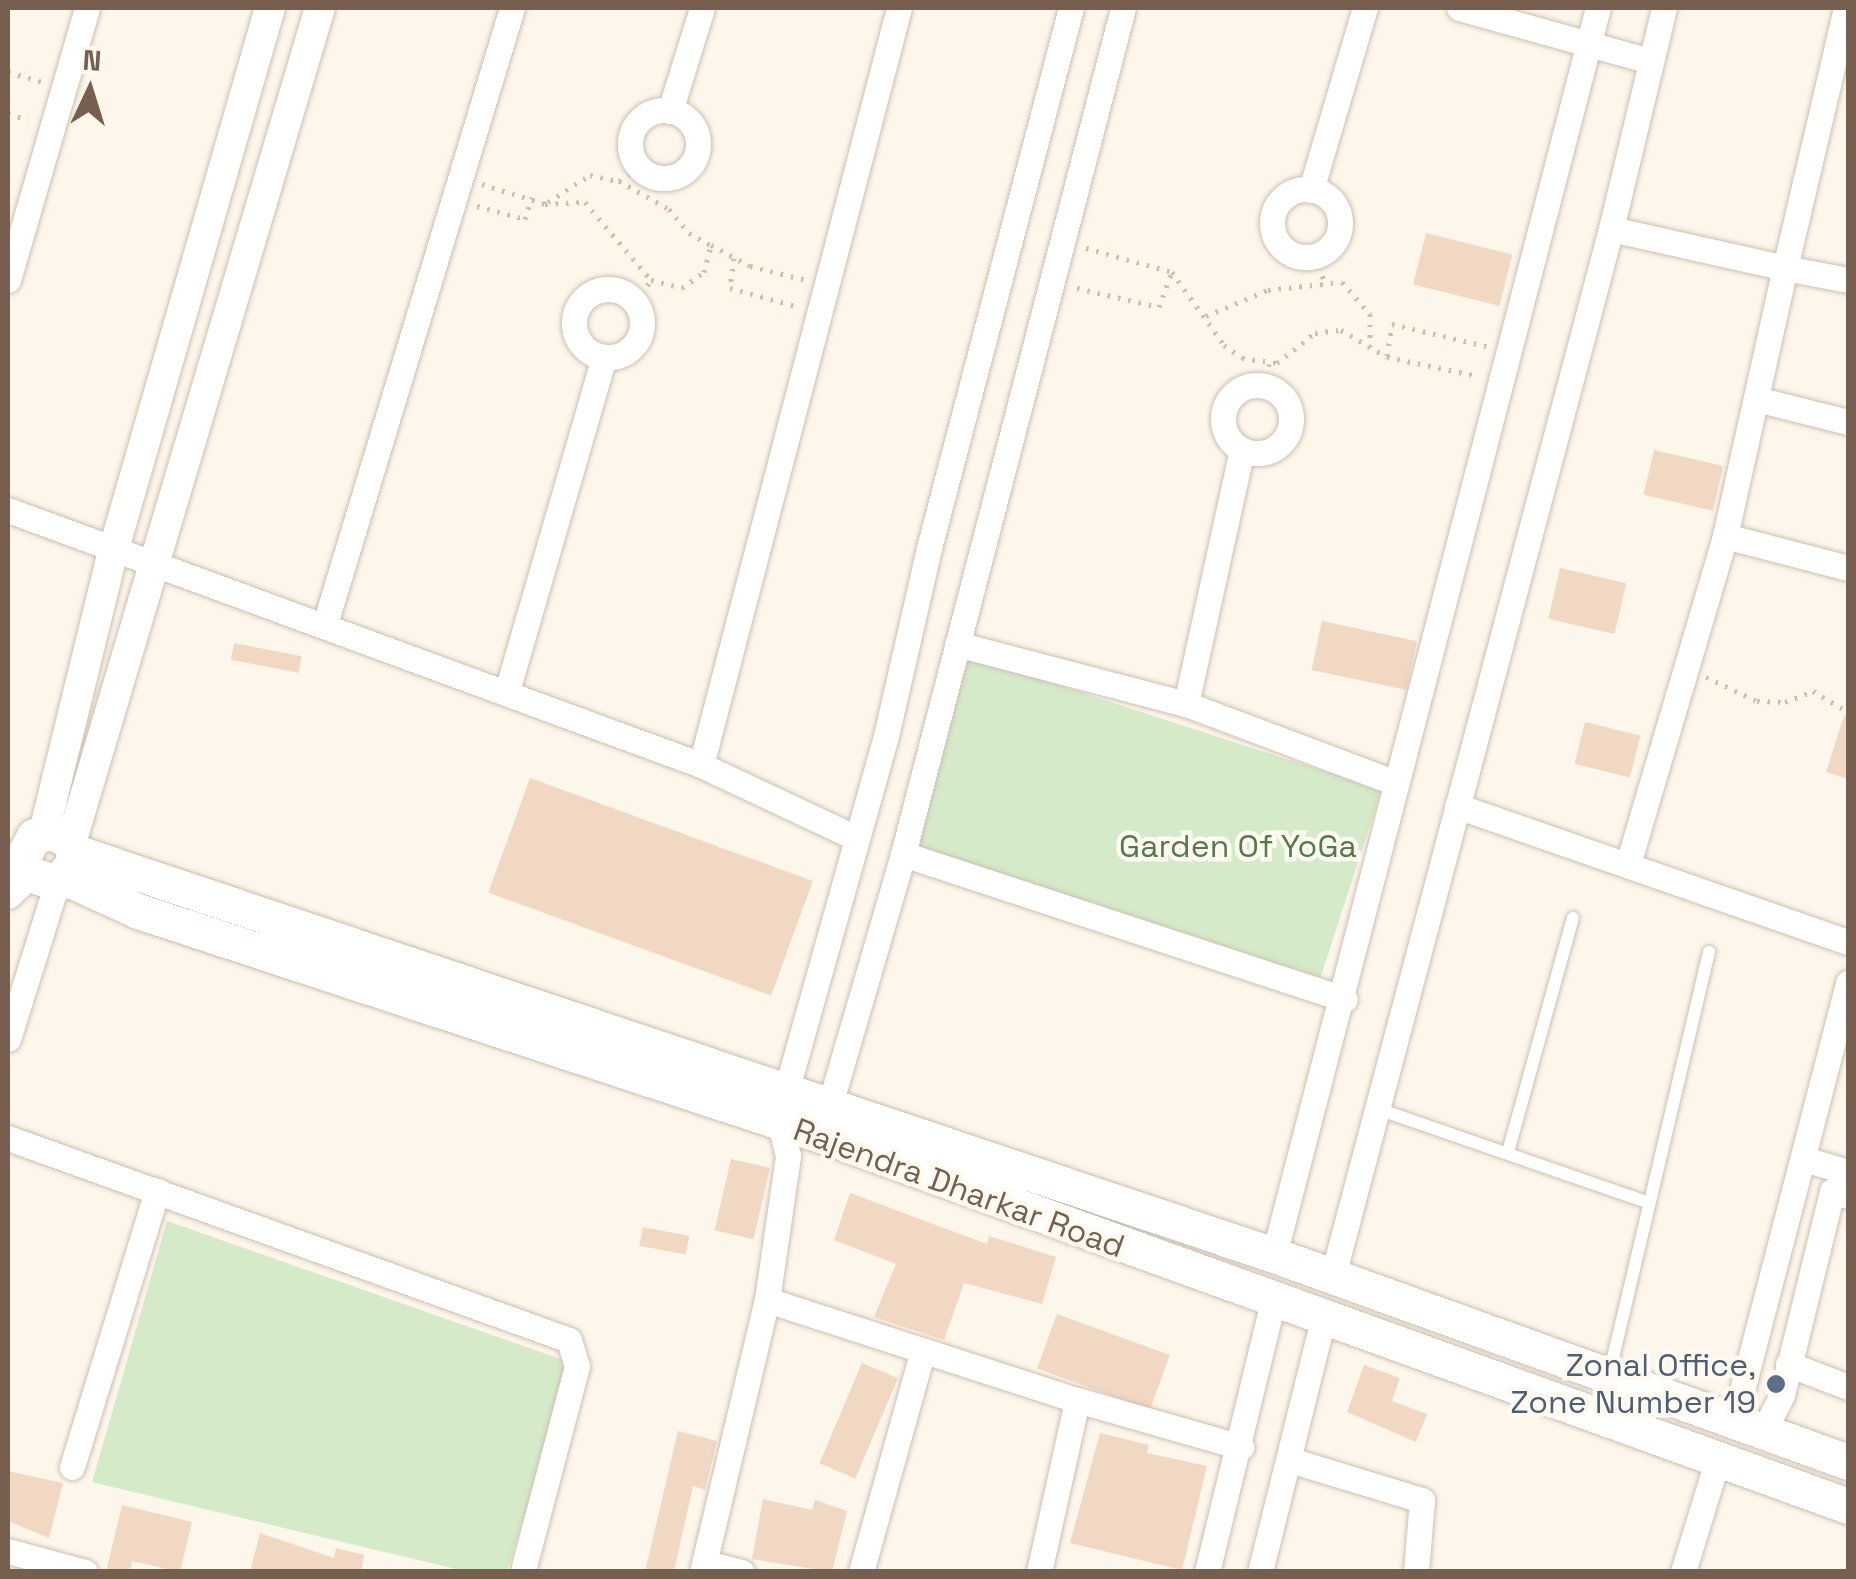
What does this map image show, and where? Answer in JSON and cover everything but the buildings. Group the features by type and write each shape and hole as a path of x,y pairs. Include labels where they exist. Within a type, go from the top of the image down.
{"main road":[{"name":"Rajendra Dharkar Road","path":"38,860 787,1088 1333,1275 1848,1462"},
{"name":"Rajendra Dharkar Road","path":"38,860 138,911 1719,1455 1848,1506"}],"street":[{"path":"8,280 87,8"},
{"path":"8,1039 38,860 113,552 270,8"},
{"path":"38,860 152,564 320,8"},
{"path":"325,624 512,8"},
{"path":"670,110 702,8"},
{"path":"702,765 899,8"},
{"path":"742,1572 704,1567 767,1300 795,1139 787,1088 856,838 1071,8"},
{"path":"795,1139 832,1104 903,854 1123,8"},
{"path":"1311,190 1365,8"},
{"path":"1460,8 1650,61"},
{"path":"1274,1255 1345,999 1396,783 1598,8"},
{"path":"1333,1275 1611,230 1664,8"},
{"path":"1628,864 1725,536 1844,11"},
{"path":"670,110 692,124 696,156 671,177 629,174 634,126 652,112 670,110"},
{"path":"1311,190 1334,203 1340,224 1332,245 1313,256 1290,254 1272,227 1284,197 1311,190"},
{"path":"1611,230 1848,280"},
{"path":"607,290 636,303 640,335 626,352 604,357 577,338 579,305 607,290"},
{"path":"507,692 604,357"},
{"path":"1268,375 1285,399 1290,431 1264,452 1242,450 1226,434 1224,412 1236,392 1268,375"},
{"path":"1756,399 1848,422"},
{"path":"1186,704 1242,450"},
{"path":"8,510 113,552 325,624 702,765 856,838"},
{"path":"1725,536 1848,568"},
{"path":"957,644 1186,704 1396,783"},
{"path":"1457,806 1848,942"},
{"path":"903,854 1345,999"},
{"path":"1749,1426 1848,984"},
{"path":"8,1138 570,1340 578,1366 524,1566"},
{"path":"1807,1160 1848,1172"},
{"path":"1749,1426 1788,1364 1832,1190 1848,1196"},
{"path":"72,1467 158,1192"},
{"path":"767,1300 1077,1400 1241,1447"},
{"path":"1207,1572 1241,1447 1273,1302"},
{"path":"1260,1572 1323,1320"},
{"path":"862,1572 923,1350"},
{"path":"1788,1364 1848,1387"},
{"path":"1039,1572 1077,1400"},
{"path":"1684,1572 1719,1455"},
{"path":"1290,1460 1422,1500 1416,1572"},
{"path":"16,1560 84,1572"}],"lane":[{"path":"1508,1152 1573,918"},
{"path":"1609,1377 1709,952"},
{"path":"1378,1109 1649,1203"}],"path":[{"path":"8,72 63,88"},
{"path":"546,204 590,175 629,174 669,208 689,233 711,246 734,258 827,285"},
{"path":"457,190 532,197 546,204 584,202 651,280 682,288 704,272 711,246"},
{"path":"457,190 525,219 532,197"},
{"path":"1064,242 1172,272 1224,345 1268,375 1315,333 1341,330 1387,357 1501,380"},
{"path":"1313,256 1326,284"},
{"path":"734,258 730,288 819,313"},
{"path":"1052,282 1159,307 1172,272"},
{"path":"636,303 651,280"},
{"path":"1206,316 1268,290 1342,282 1370,314 1370,346"},
{"path":"1387,357 1392,324 1508,351"},
{"path":"1686,665 1746,698 1785,702 1813,691 1848,712"}],"green space":[{"name":"Garden Of YoGa","path":"963,654 1381,790 1321,977 902,841"},
{"path":"167,1221 572,1363 507,1571 464,1571 92,1482"}],"place":[{"name":"Zonal Office, Zone Number 19","path":"1776,1384"}]}
